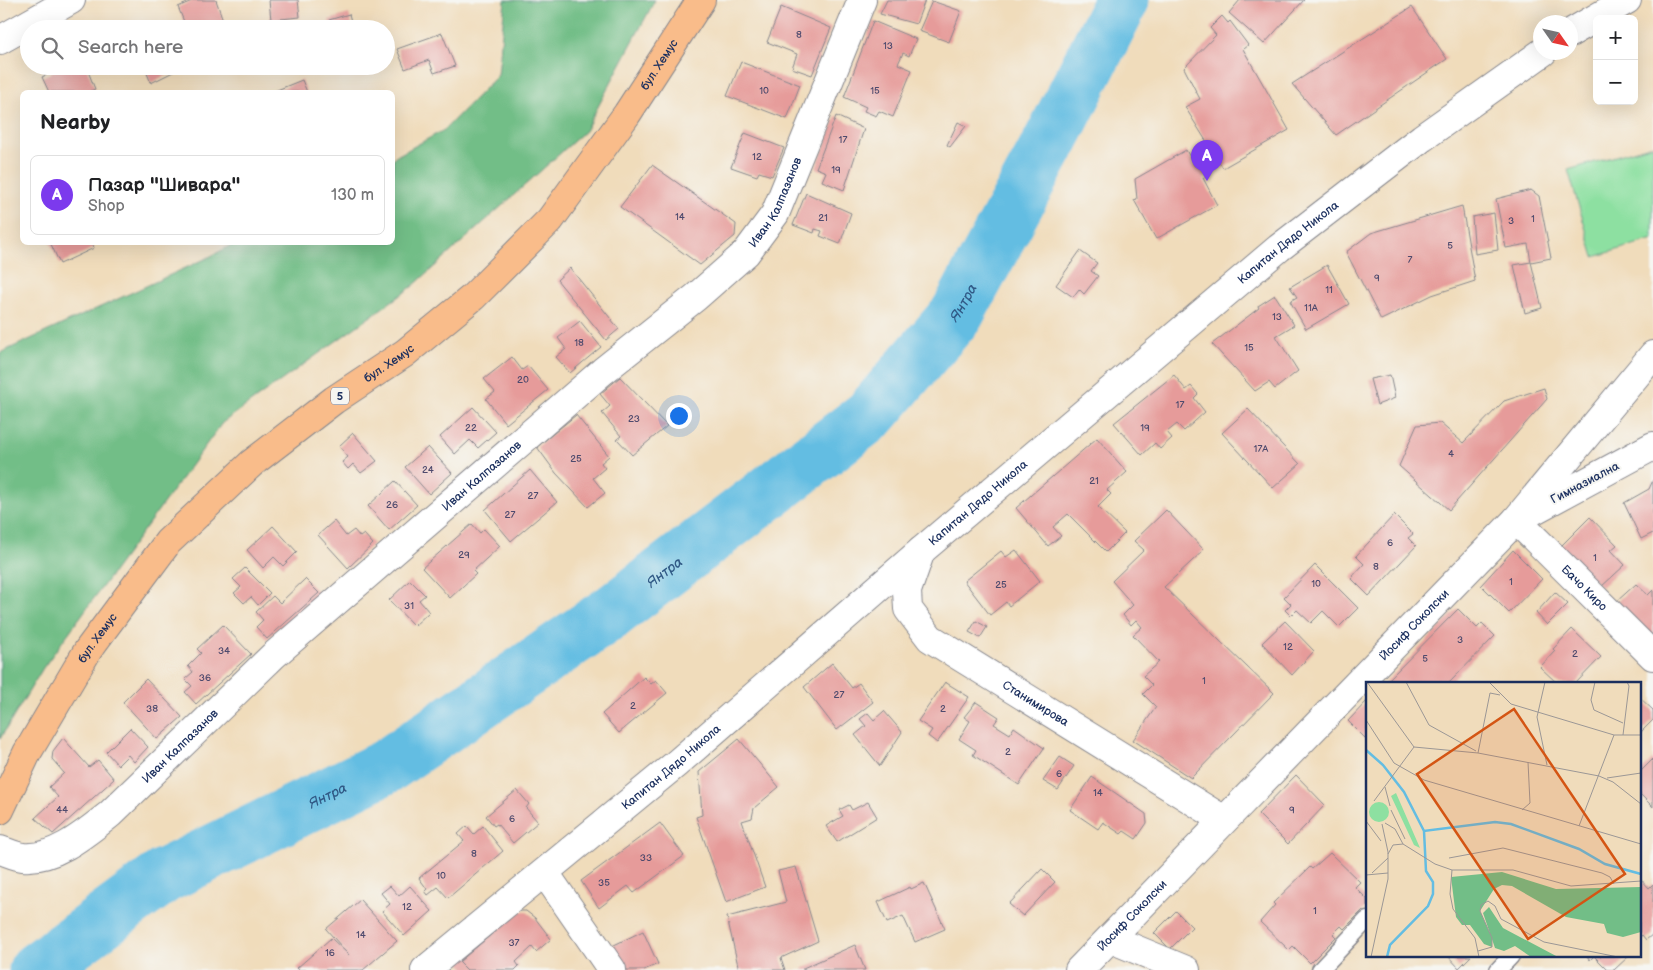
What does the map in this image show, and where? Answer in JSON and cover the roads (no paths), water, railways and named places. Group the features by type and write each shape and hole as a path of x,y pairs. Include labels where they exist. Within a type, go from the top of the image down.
{"main road":[{"name":"бул. Хемус","path":"0,810 27,753 88,650 168,542 252,463 334,400 405,352 473,297 550,220 628,114 701,0"}],"street":[{"path":"36,20 71,0"},
{"name":"Иван Калпазанов","path":"0,850 24,857 48,853 85,834 110,814 273,656 602,371 696,297 746,252 775,214 862,0"},
{"path":"1578,28 1627,0"},
{"path":"0,40 20,29"},
{"name":"Капитан Дядо Никола","path":"425,970 676,764 921,551 1279,248 1422,138 1533,59"},
{"name":"Йосиф Соколски","path":"1079,970 1516,520 1653,355"},
{"name":"Гимназиална","path":"1516,520 1653,446"},
{"name":"Бачо Киро","path":"1516,520 1653,656"},
{"name":"Станимирова","path":"921,551 907,591 908,609 930,638 1224,820"},
{"path":"544,873 612,970"},
{"path":"1111,939 1186,970"}],"lane":[{"path":"1320,970 1366,921"},
{"path":"1498,970 1509,958"}],"waterway":[{"name":"Янтра","path":"36,970 164,876 387,766 612,612 870,415 957,314 1050,142 1122,0"}],"place":[{"name":"Пазар ''Шивара''","path":"1207,181"}]}
